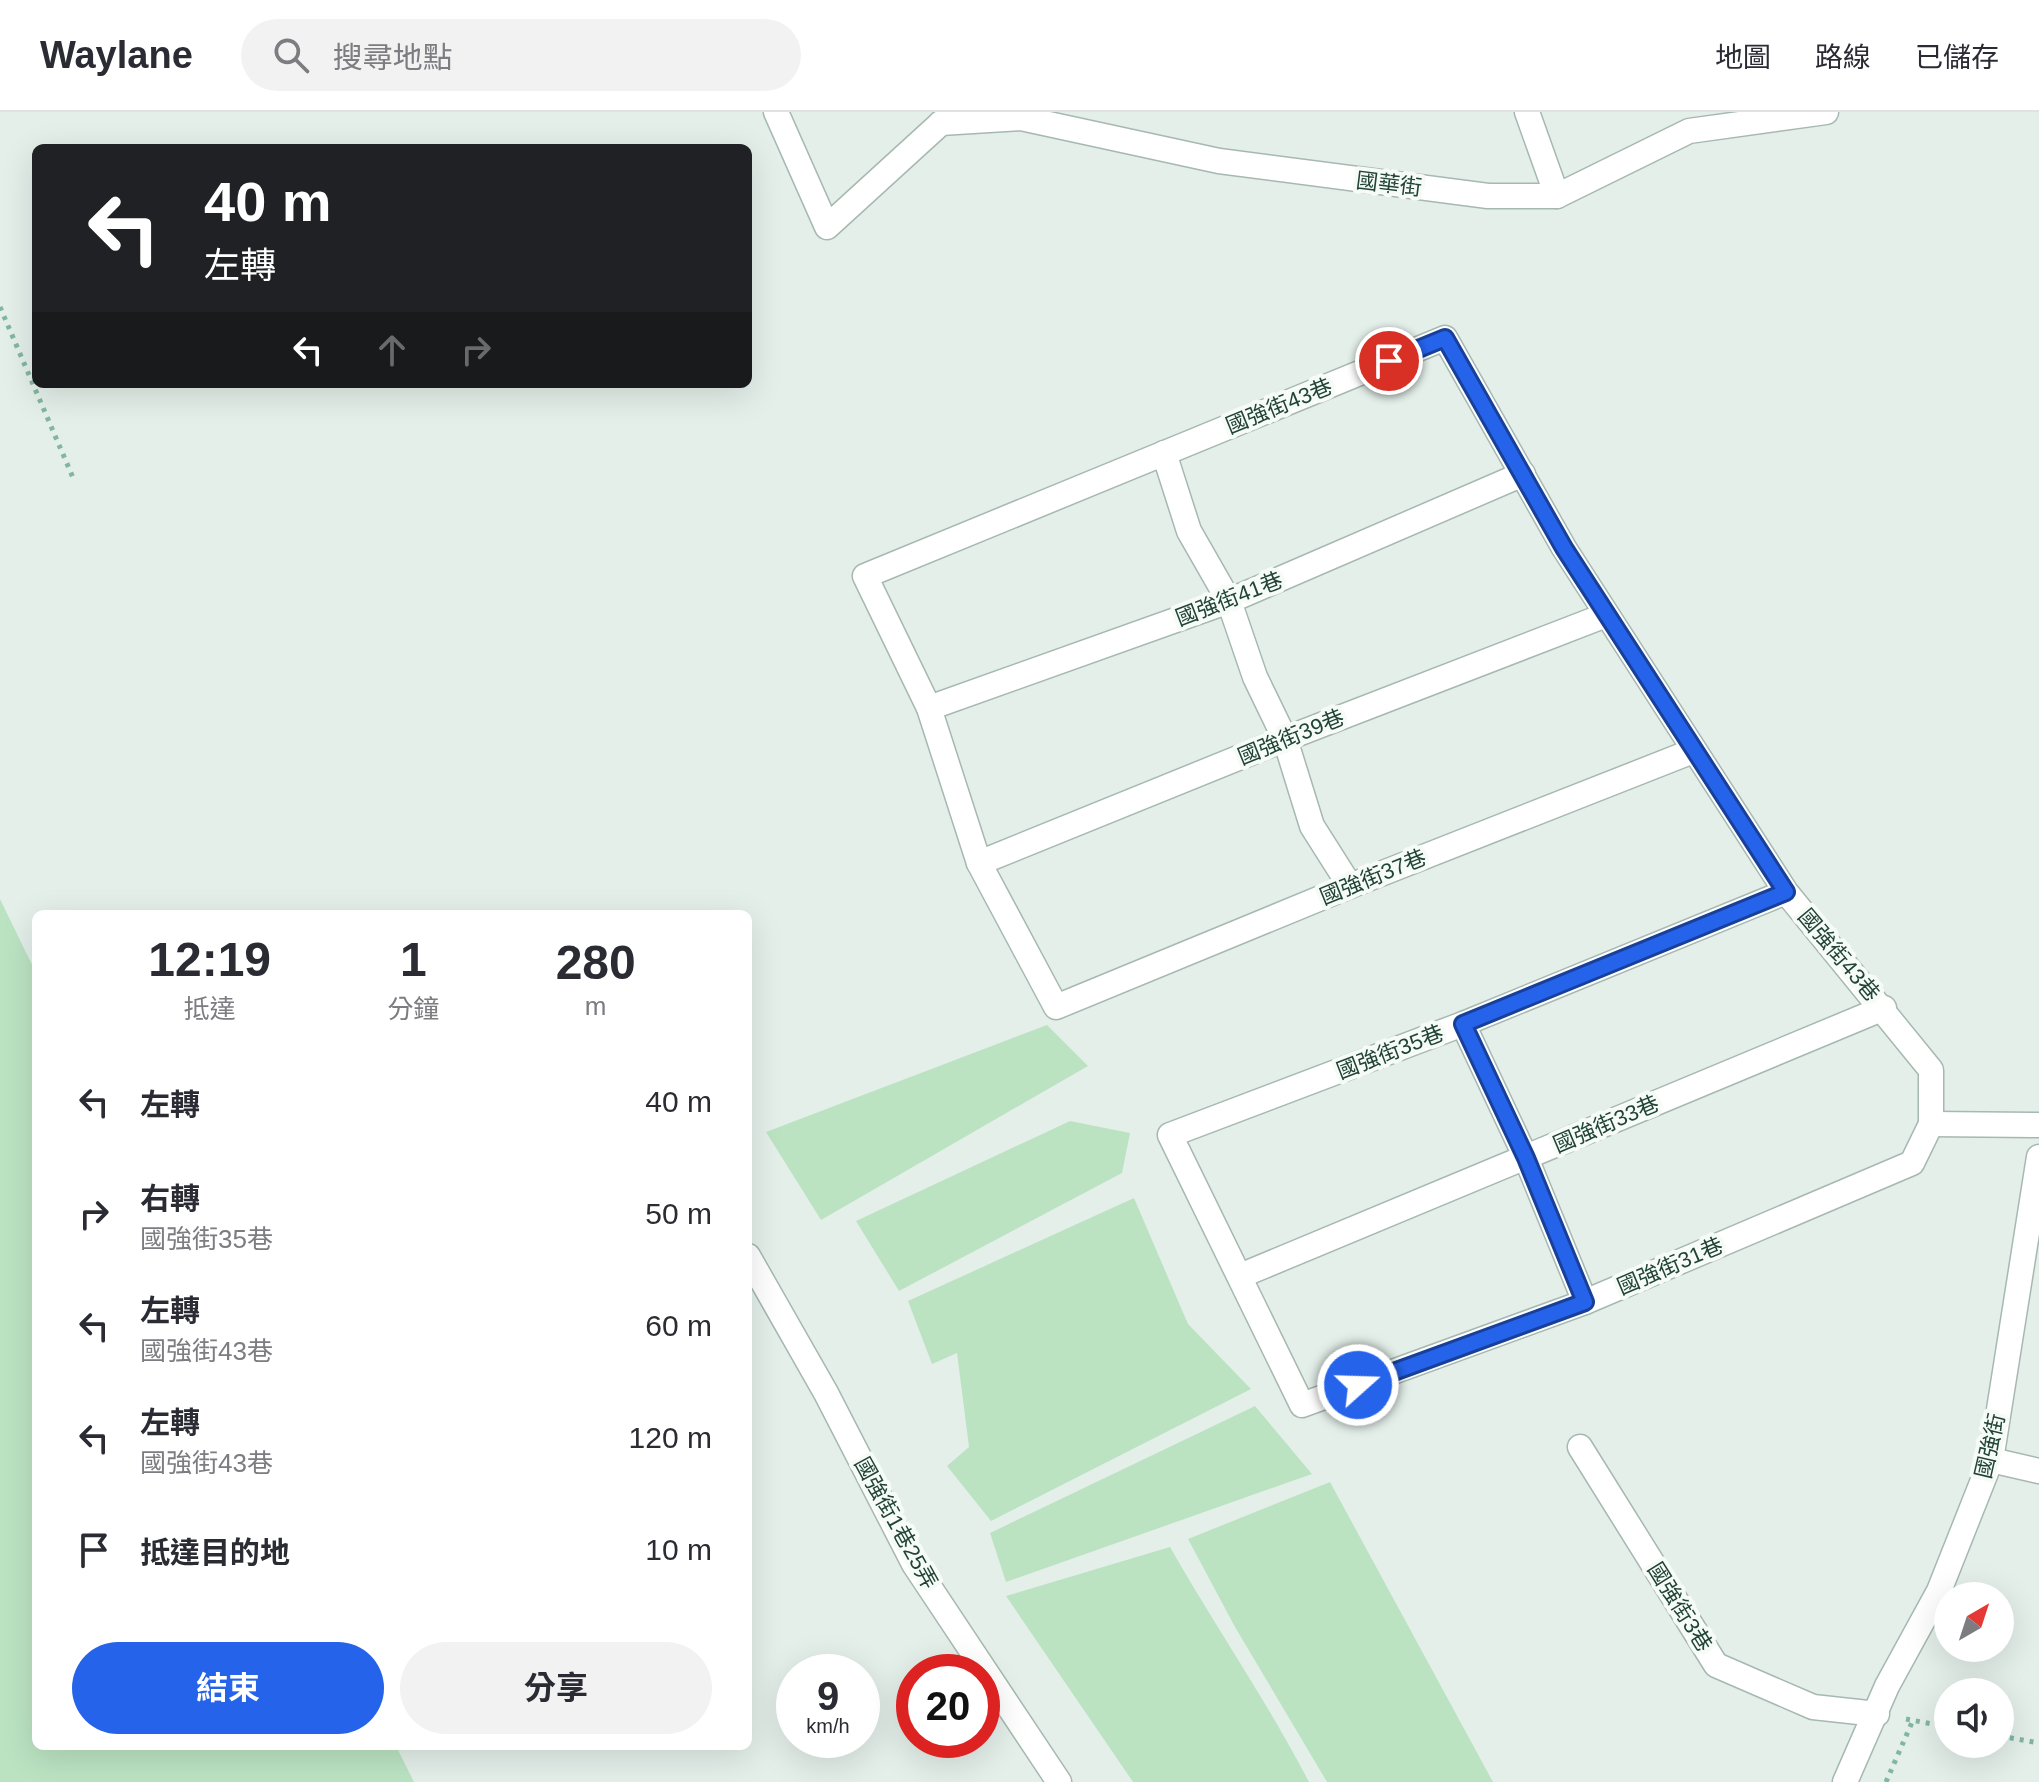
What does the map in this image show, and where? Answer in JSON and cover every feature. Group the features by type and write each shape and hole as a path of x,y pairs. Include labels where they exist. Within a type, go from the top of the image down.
{"street":[{"path":"776,112 827,227 938,117"},
{"path":"1527,112 1557,196"},
{"name":"國華街","path":"938,117 1021,115 1219,161 1488,196 1557,196 1689,131 1826,112"},
{"name":"國強街43巷","path":"1056,1007 979,863 929,708 865,576 1445,338 1606,615 1786,892 1884,1008 1931,1070 1931,1124 1912,1163"},
{"path":"1164,453 1189,531 1229,601 1255,677 1285,739 1312,826 1350,886"},
{"name":"國強街41巷","path":"929,708 1229,601 1523,474"},
{"name":"國強街39巷","path":"979,863 1285,739 1606,615"},
{"name":"國強街37巷","path":"1056,1007 1350,886 1693,751"},
{"name":"國強街35巷","path":"1170,1135 1463,1024 1786,892"},
{"name":"國強街33巷","path":"1240,1276 1884,1008"},
{"path":"1463,1024 1526,1158 1585,1302"},
{"path":"1931,1124 2039,1125"},
{"name":"國強街31巷","path":"1170,1135 1302,1405 1585,1302 1912,1163"},
{"name":"國強街","path":"1845,1782 1887,1686 1939,1591 1991,1460 2038,1166"},
{"name":"國強街1巷25弄","path":"752,1263 826,1393 914,1564 1059,1782"},
{"name":"國強街3巷","path":"1580,1447 1716,1665 1813,1707 1877,1714"},
{"path":"1991,1460 2039,1471"}],"path":[{"path":"0,307 32,382"},
{"path":"35,388 74,480"},
{"path":"1877,1714 1934,1724"},
{"path":"1886,1782 1913,1720"},
{"path":"2014,1739 2039,1743"}],"green space":[{"path":"0,899 32,965 32,1750 398,1750 414,1782 0,1782"},
{"path":"1047,1025 1088,1066 821,1220 766,1132"},
{"path":"1070,1121 1130,1133 1122,1173 899,1291 856,1221"},
{"path":"1134,1198 1188,1324 1251,1389 991,1521 947,1466 969,1447 957,1353 932,1364 908,1301"},
{"path":"1255,1406 1312,1474 1006,1582 990,1533"},
{"path":"1330,1482 1493,1782 1327,1782 1235,1627 1188,1539"},
{"path":"1170,1547 1309,1782 1133,1782 1006,1596"}],"route":[{"path":"1358,1385 1585,1302 1526,1158 1463,1024 1786,892 1564,548 1445,338 1389,361"}]}
